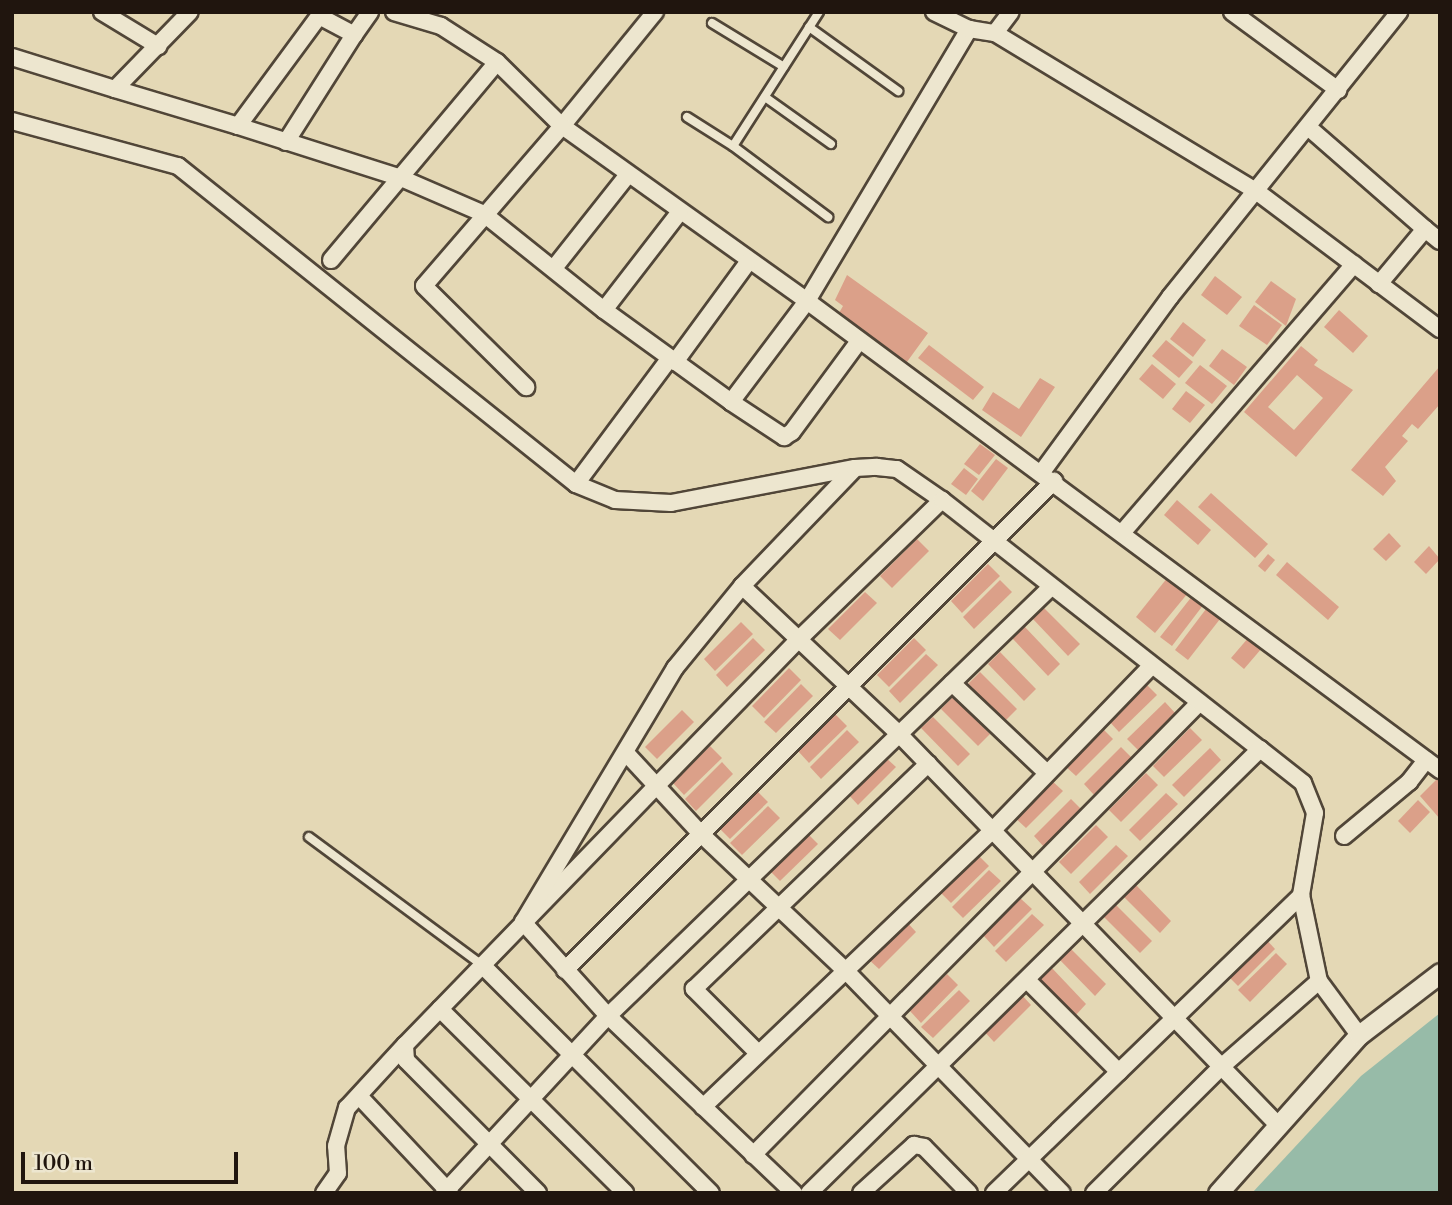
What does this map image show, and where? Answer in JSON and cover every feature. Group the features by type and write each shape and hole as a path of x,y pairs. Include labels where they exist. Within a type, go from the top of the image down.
{"street":[{"path":"102,12 158,46"},
{"path":"115,89 190,12"},
{"path":"286,142 370,12"},
{"path":"394,12 441,26 497,62 562,126 627,176 807,301 1010,456 1048,477 1433,765 1344,836"},
{"path":"526,387 424,286 562,126 655,12"},
{"path":"934,12 969,29 995,33 1256,191 1440,330"},
{"path":"995,33 1011,12"},
{"path":"1232,12 1338,90"},
{"path":"565,970 995,540 1048,477 1170,297 1399,12"},
{"path":"238,126 314,14 354,35"},
{"path":"732,402 807,301 969,29"},
{"path":"12,57 401,178 484,214 604,310 784,437 792,432 859,341"},
{"path":"331,260 497,62"},
{"path":"12,121 178,166 576,484 615,500 671,503 855,468 897,469 995,540 1198,704 1303,783 1315,813 1301,895 1318,981 1359,1035"},
{"path":"1308,127 1440,241"},
{"path":"554,268 627,176"},
{"path":"604,310 679,213"},
{"path":"1379,284 1425,229"},
{"path":"576,484 749,261"},
{"path":"1122,533 1354,264"},
{"path":"523,922 676,668 742,586 855,468"},
{"path":"324,1193 338,1173 340,1127 359,1096 523,922 798,639 942,500"},
{"path":"742,586 899,734 990,832 1085,924 1219,1069 1278,1125"},
{"path":"359,1096 447,1192 608,1016 1051,587"},
{"path":"704,1107 990,832 1151,666"},
{"path":"952,683 1047,773"},
{"path":"753,1155 1198,704"},
{"path":"809,1193 1260,749"},
{"path":"626,753 701,834 847,972 1062,1193"},
{"path":"758,1053 694,989 928,764"},
{"path":"994,1193 1301,895"},
{"path":"523,922 608,1016 794,1193"},
{"path":"482,965 570,1057 710,1193"},
{"path":"1218,1193 1359,1035 1440,973"},
{"path":"1027,980 1118,1072"},
{"path":"1094,1193 1219,1069 1318,981"},
{"path":"440,1009 625,1193"},
{"path":"405,1045 407,1060 538,1193"},
{"path":"861,1193 914,1145 924,1147 969,1193"}],"lane":[{"path":"733,146 819,12"},
{"path":"712,23 783,67"},
{"path":"809,27 898,91"},
{"path":"765,97 831,144"},
{"path":"687,117 733,146 828,218"},
{"path":"309,837 482,965"}],"shaded area":[{"path":"1440,1013 1440,1193 1252,1193 1361,1076"}],"building":[{"path":"847,275 928,333 904,366 892,357 895,353 839,313 843,306 835,300"},
{"path":"1215,276 1242,297 1227,315 1201,295"},
{"path":"1271,281 1296,299 1286,326 1255,302"},
{"path":"1254,305 1282,325 1267,345 1239,326"},
{"path":"1339,310 1368,336 1353,353 1324,327"},
{"path":"1183,322 1206,340 1193,357 1170,339"},
{"path":"1166,340 1193,362 1179,378 1152,356"},
{"path":"929,345 984,387 973,400 918,358"},
{"path":"1301,346 1318,360 1314,365 1353,390 1296,457 1244,412","holes":["1297,375 1323,398 1294,430 1268,407"]},
{"path":"1222,349 1247,367 1234,385 1209,366"},
{"path":"1152,364 1176,384 1163,399 1139,379"},
{"path":"1200,365 1227,386 1212,404 1185,383"},
{"path":"1440,366 1440,404 1418,429 1412,424 1402,436 1408,441 1385,467 1396,481 1383,496 1351,470"},
{"path":"1040,378 1055,387 1021,437 982,410 993,392 1019,409"},
{"path":"1186,391 1205,405 1190,423 1172,409"},
{"path":"980,444 995,455 979,475 964,464"},
{"path":"996,459 1008,468 983,501 971,491"},
{"path":"964,468 978,479 966,495 951,484"},
{"path":"1211,493 1268,544 1255,558 1198,507"},
{"path":"1177,500 1211,530 1198,545 1164,515"},
{"path":"1389,533 1401,546 1386,561 1373,549"},
{"path":"917,539 929,551 892,588 880,576"},
{"path":"1429,546 1440,559 1426,574 1414,562"},
{"path":"1268,554 1275,560 1265,572 1258,566"},
{"path":"1287,562 1339,607 1328,620 1276,575"},
{"path":"988,564 1000,576 962,613 951,601"},
{"path":"1168,577 1188,593 1155,633 1136,617"},
{"path":"1000,580 1012,592 974,629 963,617"},
{"path":"865,592 877,603 840,640 828,629"},
{"path":"1193,595 1204,604 1172,646 1160,637"},
{"path":"1043,607 1080,644 1068,656 1032,618"},
{"path":"1206,609 1220,619 1188,660 1175,650"},
{"path":"741,622 753,634 715,671 704,659"},
{"path":"1024,626 1060,664 1048,676 1012,638"},
{"path":"1249,637 1262,648 1244,669 1231,658"},
{"path":"753,638 765,650 727,687 716,675"},
{"path":"914,638 926,650 889,687 877,675"},
{"path":"1000,652 1036,689 1024,701 988,664"},
{"path":"926,654 938,665 900,703 889,691"},
{"path":"789,668 801,680 764,718 752,706"},
{"path":"980,672 1017,709 1005,721 968,684"},
{"path":"1145,683 1157,695 1119,732 1108,720"},
{"path":"801,684 813,696 776,733 764,722"},
{"path":"953,697 990,734 978,746 941,709"},
{"path":"1165,702 1176,714 1139,751 1127,739"},
{"path":"682,710 694,722 657,759 645,747"},
{"path":"835,714 847,726 809,763 798,751"},
{"path":"933,717 970,754 958,766 921,728"},
{"path":"1101,727 1113,739 1076,776 1064,765"},
{"path":"1190,728 1202,740 1164,777 1153,766"},
{"path":"847,730 859,742 821,779 810,767"},
{"path":"710,746 722,758 684,795 673,783"},
{"path":"1121,747 1133,759 1095,796 1084,784"},
{"path":"1210,748 1221,760 1184,797 1172,785"},
{"path":"884,756 896,767 858,805 847,793"},
{"path":"722,762 733,774 696,811 685,799"},
{"path":"1146,773 1158,785 1121,822 1109,810"},
{"path":"1440,776 1440,819 1420,796"},
{"path":"1051,780 1063,791 1026,828 1014,817"},
{"path":"756,790 768,802 730,839 718,827"},
{"path":"1166,793 1178,804 1140,841 1129,830"},
{"path":"1071,799 1083,811 1045,848 1034,836"},
{"path":"1418,800 1430,812 1410,833 1398,821"},
{"path":"768,806 780,818 742,855 730,843"},
{"path":"1096,825 1108,837 1071,874 1059,862"},
{"path":"806,832 818,844 780,881 769,870"},
{"path":"1116,845 1128,856 1090,894 1079,882"},
{"path":"977,854 989,866 951,903 939,891"},
{"path":"989,870 1001,881 963,918 952,907"},
{"path":"1135,884 1171,921 1160,933 1123,896"},
{"path":"1020,898 1032,909 994,947 983,935"},
{"path":"1115,904 1152,941 1140,953 1103,916"},
{"path":"1032,914 1044,925 1006,962 995,951"},
{"path":"905,920 916,932 879,969 867,958"},
{"path":"1264,937 1275,949 1238,986 1226,974"},
{"path":"1069,947 1106,984 1095,996 1058,958"},
{"path":"1276,953 1287,964 1250,1002 1238,990"},
{"path":"1050,966 1086,1004 1075,1016 1038,978"},
{"path":"947,974 958,985 921,1023 910,1011"},
{"path":"959,990 970,1001 933,1038 921,1027"},
{"path":"1020,993 1031,1005 994,1042 983,1030"}]}
